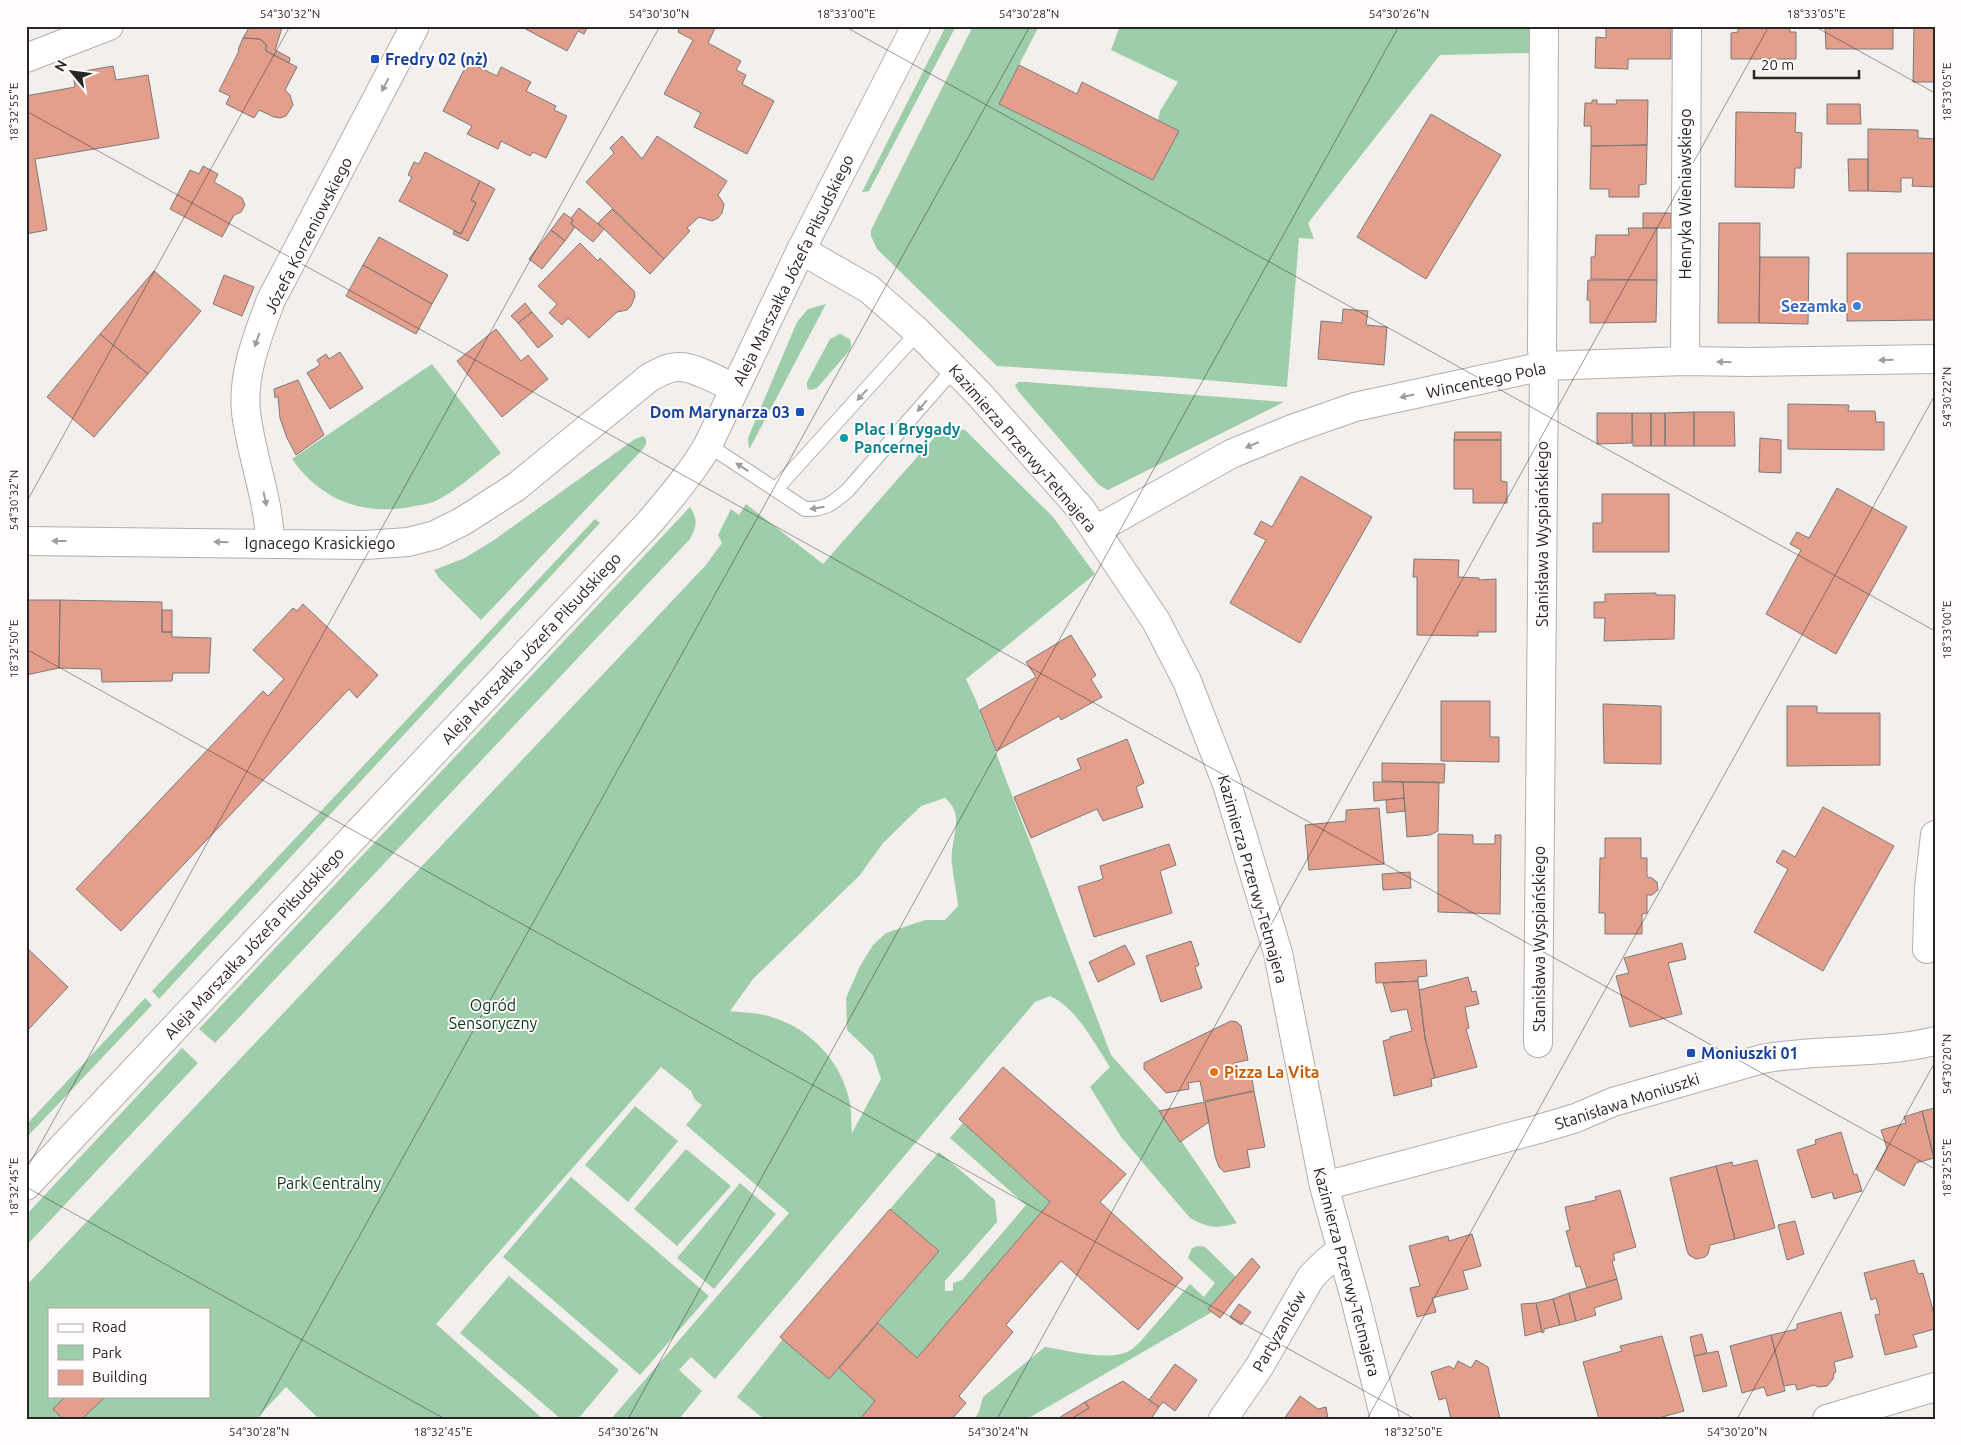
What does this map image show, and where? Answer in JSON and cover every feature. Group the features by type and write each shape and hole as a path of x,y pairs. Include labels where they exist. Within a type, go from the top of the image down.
{"street":[{"path":"26,58 109,26"},
{"name":"Józefa Korzeniowskiego","path":"270,543 269,520 246,411 246,388 255,345 271,300 415,26"},
{"name":"Aleja Marszałka Józefa Piłsudskiego","path":"26,1186 649,523 694,469 708,445 800,250 916,26"},
{"name":"Stanisława Wyspiańskiego","path":"1538,1043 1544,366 1542,349 1544,26"},
{"name":"Henryka Wieniawskiego","path":"1684,361 1687,26"},
{"name":"Kazimierza Przerwy-Tetmajera","path":"800,250 869,289 918,332 1081,508 1156,621 1187,681 1227,784 1278,953 1324,1186 1355,1298 1385,1419"},
{"name":"Wincentego Pola","path":"1096,530 1231,454 1292,429 1355,407 1544,366 1684,361 1935,360"},
{"name":"Ignacego Krasickiego","path":"26,541 375,544 408,542 435,535 463,522 516,487 650,377 666,369 680,367 735,388"},
{"path":"1927,950 1928,887 1935,835"},
{"name":"Stanisława Moniuszki","path":"1324,1186 1539,1130 1576,1118 1613,1102 1762,1059 1784,1055 1911,1047 1935,1041"},
{"name":"Partyzantów","path":"1223,1419 1259,1368 1311,1277 1342,1250"},
{"path":"1827,1419 1935,1388"}],"lane":[{"path":"776,489 918,332"},
{"path":"708,445 805,509 819,509 834,502 847,491 954,370"}],"green space":[{"path":"946,26 956,26 869,191 862,192"},
{"path":"973,26 1039,26 999,104 1153,180 1179,131 1158,120 1160,111 1178,82 1111,50 1120,26 1531,26 1531,53 1440,55 1308,223 1314,239 1299,238 1287,387 1171,377 997,366 877,249 871,236 871,230"},
{"path":"826,304 749,449 748,438 797,322 808,309"},
{"path":"840,334 850,339 850,350 817,388 810,390 807,388 807,382 830,339"},
{"path":"432,364 501,453 450,493 427,504 397,509 362,507 331,495 317,486 292,459"},
{"path":"1019,382 1284,402 1108,490 1099,485 1018,391 1015,385"},
{"name":"Park Centralny","path":"953,428 965,430 1053,517 1095,574 966,679 975,698 1111,1055 1161,1111 1237,1223 1213,1226 1202,1224 1190,1218 1121,1137 1090,1087 1110,1067 1077,1018 1069,1009 1050,996 1035,1002 715,1379 691,1357 679,1370 702,1391 679,1419 611,1419 789,1213 686,1125 702,1105 695,1100 691,1091 661,1067 436,1324 543,1419 319,1419 286,1387 256,1419 26,1419 26,1286 705,566 722,543 718,535 731,509 739,515 746,504 823,564 940,431","holes":["945,798 951,805 956,820 952,855 958,906 945,920 925,920 886,933 873,945 860,966 846,998 847,1030 873,1055 881,1079 852,1133 850,1103 844,1084 838,1070 818,1045 793,1026 779,1020 760,1014 730,1011 753,979 860,875 883,843 921,806"]},
{"path":"643,436 646,439 646,444 643,449 481,620 439,578 434,570 465,558 494,540 635,439"},
{"path":"690,507 696,523 690,539 215,1043 199,1029"},
{"path":"595,519 600,523 159,999 152,991"},
{"path":"145,998 152,1005 26,1138 26,1125"},
{"path":"182,1048 198,1063 26,1246 26,1215"},
{"path":"635,1106 678,1141 628,1202 585,1165"},
{"path":"963,1123 1050,1202 917,1358 878,1323 939,1251 890,1209 939,1152 995,1200 997,1222 945,1281 945,1291 953,1291 953,1283 962,1280 1026,1205 950,1138"},
{"path":"686,1149 731,1186 677,1246 634,1209"},
{"path":"571,1177 709,1296 640,1375 503,1257"},
{"path":"740,1183 776,1214 714,1289 677,1258"},
{"path":"1198,1246 1205,1247 1236,1277 1212,1312 1027,1419 974,1419 979,1412 983,1397 1045,1347 1093,1355 1123,1353 1131,1350 1140,1342 1190,1284 1204,1297 1215,1283 1188,1258 1192,1248"},
{"path":"509,1276 619,1370 578,1419 561,1419 460,1333"},
{"path":"783,1339 829,1379 839,1368 875,1401 860,1419 764,1419 737,1397"}],"building":[{"path":"250,26 275,26 282,28 275,50 290,58 289,63 266,51 266,44 260,39 243,38"},
{"path":"520,26 588,26 584,34 578,31 567,51"},
{"path":"680,26 716,26 708,43 741,61 736,70 746,75 742,84 774,101 747,154 694,127 701,113 664,94 693,40 678,32"},
{"path":"1606,26 1671,26 1671,59 1628,59 1628,69 1595,68 1596,37 1606,38"},
{"path":"1738,26 1790,26 1790,32 1796,32 1796,59 1731,59 1731,33 1738,32"},
{"path":"1825,26 1893,26 1893,49 1826,49"},
{"path":"1914,26 1935,26 1935,82 1913,82"},
{"path":"243,38 260,39 266,44 266,51 297,67 285,90 290,95 293,105 286,116 274,117 259,110 254,118 226,104 230,96 219,91 239,51"},
{"path":"468,62 497,76 501,67 531,82 526,91 556,106 554,110 567,116 546,158 533,152 530,156 501,141 498,149 467,134 472,126 443,111"},
{"path":"1019,65 1077,94 1082,82 1179,131 1153,180 999,104"},
{"path":"113,66 116,80 148,75 159,138 35,159 47,230 26,234 26,96 75,87 73,73"},
{"path":"1592,100 1597,100 1597,104 1617,104 1616,100 1648,100 1647,145 1591,146 1591,126 1584,126 1585,103 1592,103"},
{"path":"1827,104 1860,104 1861,124 1827,124"},
{"path":"1736,112 1796,113 1795,132 1802,133 1801,168 1795,168 1794,188 1735,187"},
{"path":"1431,114 1501,155 1426,279 1357,237"},
{"path":"1868,129 1918,130 1918,138 1935,139 1935,187 1912,186 1913,178 1901,178 1901,192 1868,191"},
{"path":"622,136 642,159 657,136 727,181 718,195 724,204 722,213 718,218 712,221 699,217 687,228 690,231 664,259 586,182 614,153 610,148"},
{"path":"1647,145 1646,184 1639,185 1639,197 1609,197 1609,189 1590,189 1591,146"},
{"path":"425,152 480,181 471,200 476,203 461,234 399,201 412,177 408,175 414,162 419,164"},
{"path":"1848,159 1868,159 1868,191 1849,191"},
{"path":"203,166 218,174 214,182 242,198 245,205 241,212 234,215 222,237 170,209 190,170 199,174"},
{"path":"480,181 495,189 468,241 453,234 454,231 461,234 476,203 471,200"},
{"path":"579,208 604,229 593,242 571,224 573,220 571,218"},
{"path":"612,209 664,259 650,274 598,223"},
{"path":"564,213 573,220 571,224 575,227 565,241 551,230"},
{"path":"1643,213 1671,213 1671,228 1643,228"},
{"path":"1719,223 1760,223 1759,323 1718,323"},
{"path":"1628,228 1657,228 1657,280 1591,279 1591,257 1595,257 1596,235 1629,235"},
{"path":"551,230 565,241 542,269 529,259"},
{"path":"379,237 448,275 432,304 363,265"},
{"path":"580,243 598,261 600,258 634,291 635,296 627,310 617,312 589,338 568,318 562,325 549,313 557,304 538,286"},
{"path":"1847,253 1935,253 1935,320 1847,321"},
{"path":"1760,257 1809,257 1808,324 1759,323"},
{"path":"363,265 432,304 416,334 346,296"},
{"path":"154,271 201,311 148,374 100,334"},
{"path":"224,275 254,287 242,316 213,304"},
{"path":"1588,280 1657,280 1656,322 1590,323 1590,300 1587,300"},
{"path":"525,303 532,312 518,323 511,316"},
{"path":"1343,309 1368,311 1366,325 1387,327 1384,365 1318,359 1321,321 1342,323"},
{"path":"532,312 553,336 538,348 518,323"},
{"path":"496,329 521,361 528,355 548,379 502,417 457,361"},
{"path":"100,334 148,374 94,437 47,397"},
{"path":"340,352 363,388 330,409 307,373 320,365 317,360 326,354 329,359"},
{"path":"298,380 324,435 296,455 287,438 280,418 278,396 275,398 274,389"},
{"path":"1788,404 1849,405 1848,411 1875,411 1876,422 1884,422 1884,450 1788,449"},
{"path":"1694,412 1734,412 1735,446 1694,446"},
{"path":"1694,412 1694,446 1665,446 1665,413"},
{"path":"1597,413 1632,413 1632,443 1597,444"},
{"path":"1632,413 1651,413 1651,446 1633,446"},
{"path":"1651,413 1665,413 1665,446 1651,446"},
{"path":"1455,432 1501,432 1501,440 1454,440"},
{"path":"1760,438 1781,440 1781,473 1759,472"},
{"path":"1454,440 1501,440 1501,481 1507,482 1507,503 1473,503 1473,489 1454,489"},
{"path":"1301,476 1372,517 1300,643 1230,603 1266,540 1254,534 1261,521 1272,527"},
{"path":"1837,488 1907,527 1836,654 1766,614 1801,550 1790,544 1797,532 1809,538"},
{"path":"1602,494 1669,494 1669,552 1593,552 1593,523 1602,523"},
{"path":"1414,559 1459,560 1458,577 1479,578 1479,580 1496,579 1496,632 1478,632 1478,636 1417,635 1417,577 1413,577"},
{"path":"1656,593 1656,595 1675,595 1674,639 1604,641 1605,618 1594,618 1594,602 1605,602 1605,594"},
{"path":"26,600 60,600 59,668 26,675"},
{"path":"60,600 162,602 162,632 172,632 172,637 211,638 209,673 173,673 172,681 102,682 101,669 59,668"},
{"path":"303,604 378,675 357,698 349,689 121,931 76,889 263,691 268,696 284,679 253,650 293,608 297,611"},
{"path":"162,610 172,610 172,632 162,632"},
{"path":"1071,635 1096,675 1091,679 1102,697 1061,720 1059,716 996,751 980,710 1036,677 1026,662"},
{"path":"1441,701 1490,701 1490,737 1499,737 1499,762 1441,761"},
{"path":"1603,704 1661,706 1661,764 1604,763"},
{"path":"1787,706 1817,706 1817,713 1880,713 1880,765 1787,766"},
{"path":"1127,739 1144,783 1136,787 1143,807 1103,821 1097,809 1031,838 1014,797 1081,769 1077,759"},
{"path":"1382,763 1445,764 1444,783 1382,781"},
{"path":"1373,782 1403,782 1404,798 1374,801"},
{"path":"1403,782 1439,782 1438,831 1430,835 1407,837"},
{"path":"1404,798 1405,811 1387,813 1386,800"},
{"path":"1823,807 1894,846 1823,971 1754,932 1788,869 1776,862 1783,850 1795,857"},
{"path":"1379,808 1384,864 1309,870 1305,825 1346,821 1346,810"},
{"path":"1438,834 1473,835 1473,844 1495,844 1495,835 1501,835 1500,914 1438,912"},
{"path":"1605,838 1641,838 1641,858 1647,858 1647,877 1657,882 1658,890 1652,895 1647,895 1647,913 1642,914 1642,934 1605,934 1605,913 1599,913 1600,858 1605,858"},
{"path":"1169,844 1176,865 1160,871 1172,913 1094,937 1078,887 1103,879 1100,866"},
{"path":"1410,872 1411,888 1383,890 1382,874"},
{"path":"1191,941 1199,965 1195,967 1202,988 1161,1002 1146,956"},
{"path":"1682,943 1686,959 1668,963 1682,1014 1630,1027 1616,976 1629,973 1624,958"},
{"path":"1125,945 1135,964 1098,982 1089,962"},
{"path":"26,947 68,987 26,1032"},
{"path":"1426,960 1427,976 1418,977 1418,981 1376,983 1375,963"},
{"path":"1468,977 1472,992 1476,991 1479,1004 1465,1007 1469,1028 1466,1029 1477,1067 1435,1078 1425,1038 1419,990"},
{"path":"1418,981 1425,1038 1435,1078 1431,1079 1432,1086 1394,1096 1383,1041 1412,1031 1407,1009 1391,1012 1383,983"},
{"path":"1231,1021 1237,1022 1241,1026 1248,1060 1234,1063 1236,1070 1250,1068 1254,1091 1204,1101 1200,1081 1188,1083 1189,1089 1166,1093 1144,1069 1144,1063"},
{"path":"1003,1067 1126,1174 1100,1202 1183,1278 1138,1330 1061,1261 1006,1325 1013,1332 959,1396 966,1403 952,1419 860,1419 875,1401 839,1368 878,1323 917,1358 1050,1202 959,1119"},
{"path":"1254,1091 1265,1147 1247,1150 1250,1167 1224,1172 1219,1167 1215,1156 1205,1102"},
{"path":"1205,1102 1209,1122 1180,1142 1159,1111"},
{"path":"1935,1108 1935,1158 1934,1158 1922,1111"},
{"path":"1922,1111 1934,1158 1916,1163 1904,1186 1876,1169 1887,1148 1881,1130 1906,1123 1904,1117"},
{"path":"1841,1132 1854,1175 1857,1174 1862,1191 1834,1199 1832,1192 1812,1198 1797,1150 1816,1144 1815,1140"},
{"path":"1757,1160 1775,1228 1735,1239 1716,1166 1732,1162 1733,1166"},
{"path":"1716,1166 1735,1239 1710,1245 1708,1254 1705,1257 1696,1259 1689,1255 1687,1251 1670,1178"},
{"path":"1620,1190 1636,1247 1613,1254 1615,1260 1612,1261 1617,1279 1587,1288 1580,1266 1576,1267 1566,1231 1570,1230 1565,1207 1596,1200 1595,1197"},
{"path":"890,1209 939,1251 829,1379 780,1337"},
{"path":"1795,1221 1804,1254 1787,1260 1778,1225"},
{"path":"1472,1234 1481,1266 1463,1271 1468,1289 1432,1298 1436,1312 1417,1317 1410,1288 1420,1286 1409,1246 1448,1236 1449,1241"},
{"path":"1252,1258 1260,1267 1220,1318 1208,1309"},
{"path":"1914,1260 1918,1274 1923,1273 1935,1318 1935,1329 1913,1335 1917,1347 1885,1355 1875,1315 1880,1314 1876,1298 1871,1300 1864,1273"},
{"path":"1617,1279 1622,1299 1594,1308 1596,1315 1576,1321 1569,1293"},
{"path":"1569,1293 1576,1321 1560,1325 1553,1299"},
{"path":"1553,1299 1560,1325 1544,1329 1542,1333 1536,1303"},
{"path":"1536,1303 1542,1331 1525,1336 1521,1304"},
{"path":"1239,1304 1251,1312 1241,1325 1230,1317"},
{"path":"1841,1312 1853,1357 1834,1362 1836,1372 1827,1386 1818,1387 1814,1385 1797,1390 1795,1384 1784,1386 1771,1335 1797,1329 1797,1324"},
{"path":"1702,1334 1707,1353 1694,1356 1690,1337"},
{"path":"1771,1335 1785,1391 1767,1396 1764,1387 1742,1393 1730,1346"},
{"path":"1662,1336 1684,1411 1655,1419 1599,1419 1583,1362 1622,1351 1620,1346"},
{"path":"1718,1351 1727,1386 1703,1392 1694,1356"},
{"path":"1476,1360 1488,1367 1500,1419 1451,1419 1446,1398 1439,1400 1431,1372 1449,1366 1454,1369 1458,1361 1471,1368"},
{"path":"1175,1364 1197,1380 1175,1411 1163,1402 1159,1407 1149,1400"},
{"path":"1123,1381 1159,1407 1151,1419 1071,1419 1089,1408 1085,1402"},
{"path":"1300,1396 1318,1409 1326,1407 1328,1419 1284,1419"},
{"path":"64,1398 104,1398 82,1419 63,1419 53,1409"},
{"path":"1085,1402 1089,1408 1071,1419 1057,1419"}],"place":[{"name":"Fredry 02 (nż)","path":"375,59"},
{"name":"Sezamka","path":"1857,306"},
{"name":"Dom Marynarza 03","path":"800,412"},
{"name":"Plac I Brygady Pancernej","path":"844,438"},
{"name":"Moniuszki 01","path":"1691,1053"},
{"name":"Pizza La Vita","path":"1214,1072"}],"park label":[{"name":"Ogród Sensoryczny","path":"493,1014"}]}
